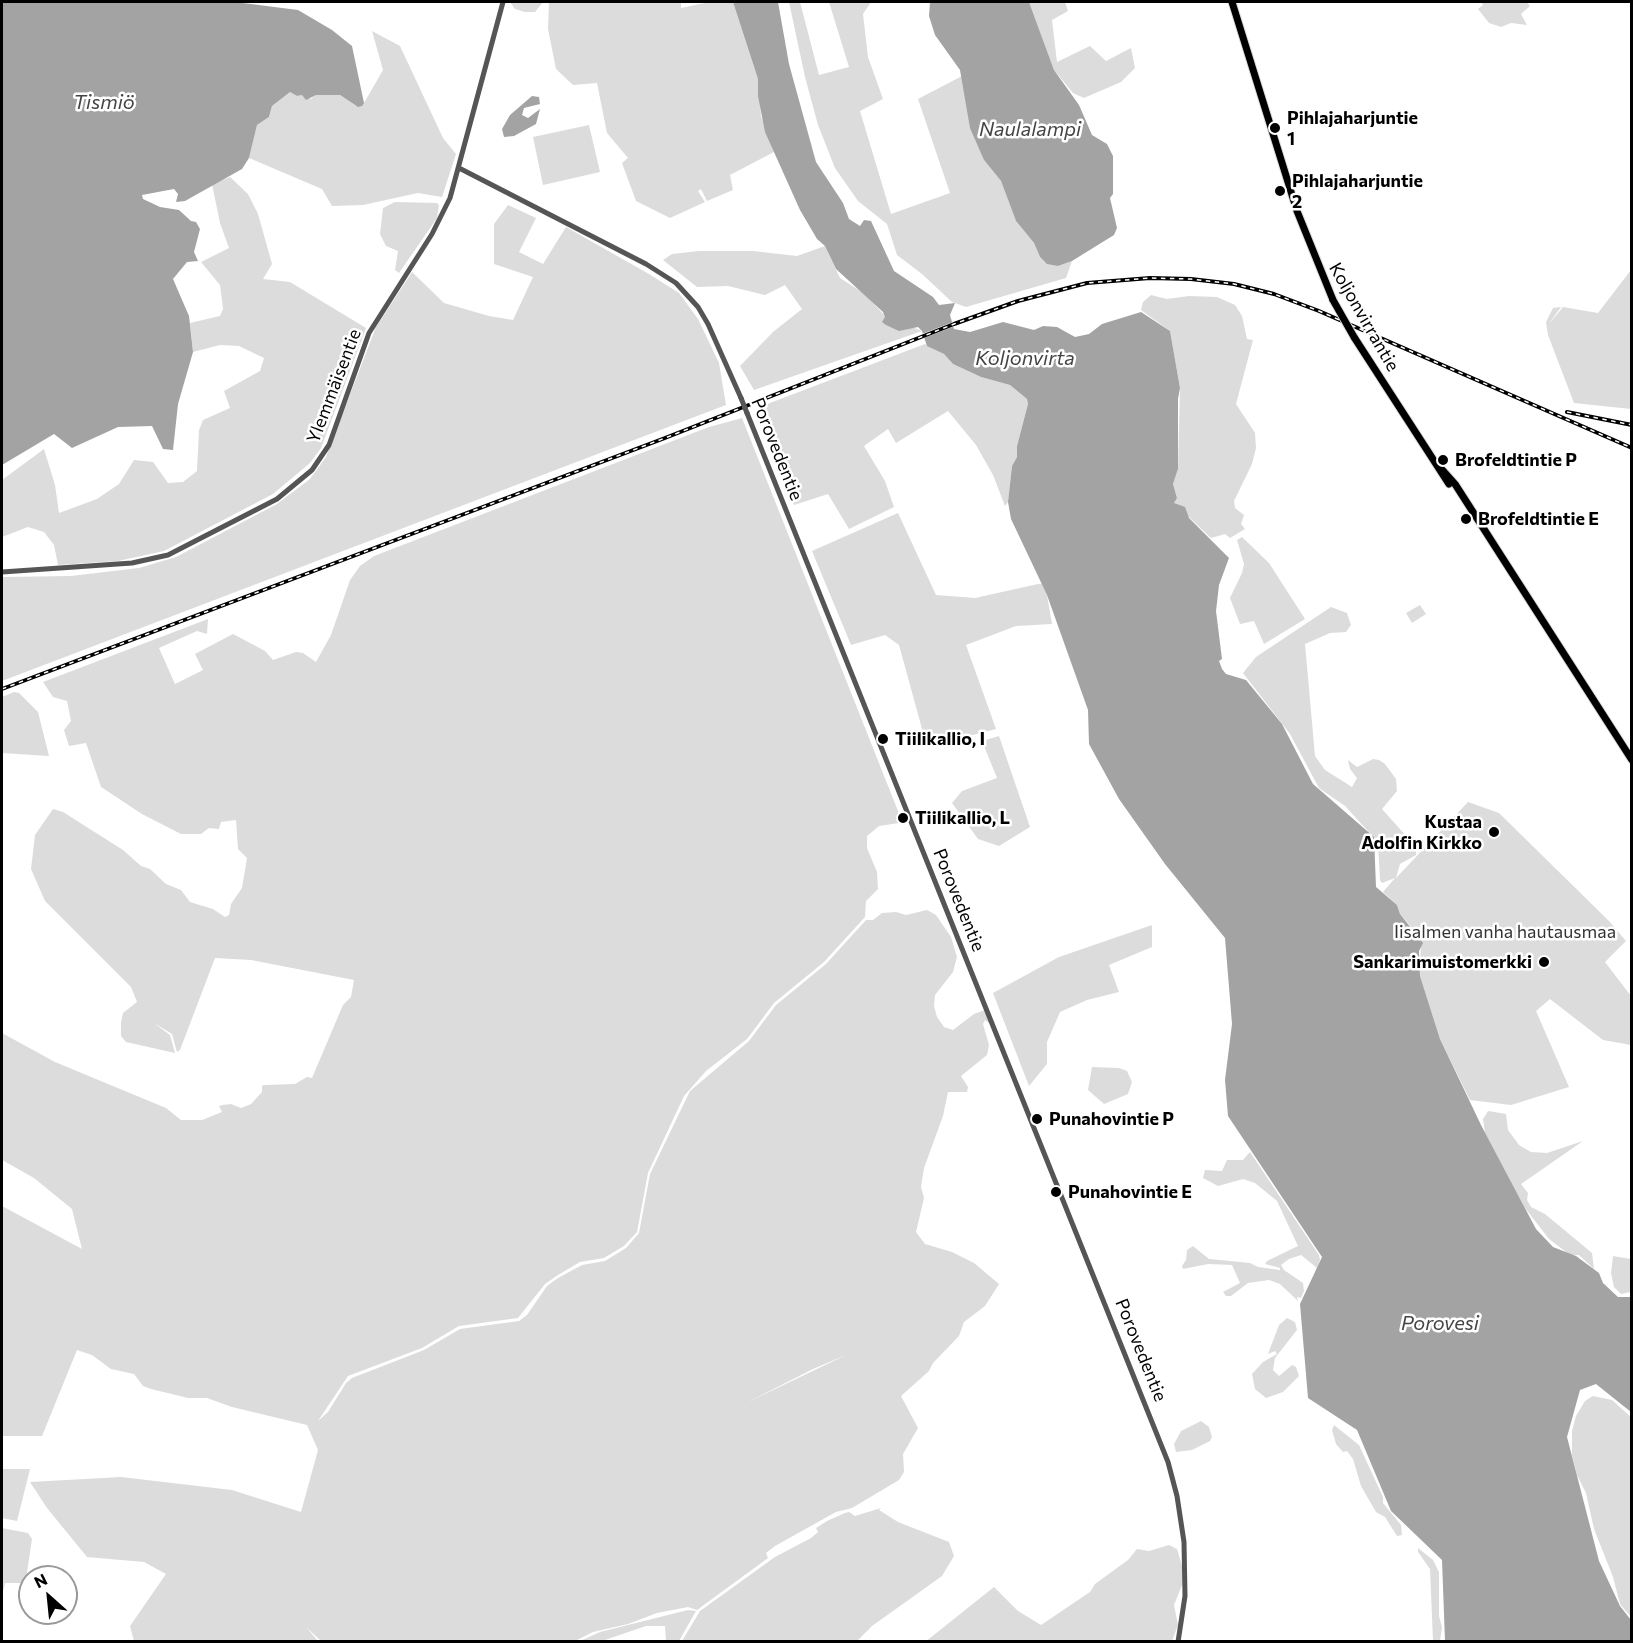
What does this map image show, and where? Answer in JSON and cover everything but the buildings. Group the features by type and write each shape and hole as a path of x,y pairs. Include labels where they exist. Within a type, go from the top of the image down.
{"main road":[{"name":"Koljonvirrantie","path":"1232,2 1297,211 1333,300 1354,337 1632,760"}],"street":[{"name":"Ylemmäisentie","path":"2,572 132,563 168,555 277,499 304,478 329,445 369,333 441,220 459,168 503,2"},
{"name":"Porovedentie","path":"459,168 646,264 676,283 698,308 708,324 741,398 1168,1462 1178,1496 1184,1542 1185,1596 1179,1641"}],"green space":[{"path":"510,2 543,2 535,12 525,12 515,9"},
{"path":"549,2 681,2 681,8 709,2 733,2 758,79 761,116 774,152 730,175 733,190 707,201 701,189 698,191 705,202 670,218 636,201 622,163 628,158 607,133 597,83 573,85 556,69 548,29"},
{"path":"789,2 800,2 819,75 849,67 829,2 871,2 863,14 868,57 883,99 860,111 891,214 950,193 918,99 962,76 984,160 1001,181 1016,221 1034,243 1040,257 1045,262 1058,266 1072,261 1066,278 966,307 952,302 897,255 887,224 858,201 835,168 818,125"},
{"path":"1029,2 1065,2 1068,11 1052,20 1057,62 1090,46 1106,61 1131,48 1135,68 1121,82 1084,98 1073,93 1054,70"},
{"path":"1481,2 1527,2 1530,6 1521,14 1527,25 1511,23 1501,27 1489,23 1478,9 1483,5"},
{"path":"372,31 400,46 443,138 456,154 442,197 418,193 363,205 332,206 322,189 249,158 257,125 269,117 272,106 290,92 311,99 315,95 340,95 356,106 364,103 383,70"},
{"path":"589,125 600,172 543,185 533,137"},
{"path":"230,177 248,194 258,214 272,264 263,279 290,282 366,328 321,448 310,463 273,494 164,551 118,561 58,565 54,545 44,532 28,527 2,537 2,480 44,449 55,485 59,513 97,499 119,484 134,460 153,462 168,483 183,482 197,471 199,430 203,420 230,408 224,391 260,371 264,358 239,346 220,345 193,352 190,323 220,316 223,309 220,285 201,262 229,248 220,223 212,184"},
{"path":"395,202 437,203 439,205 437,218 399,273 395,270 398,251 386,246 380,234 383,208"},
{"path":"508,205 536,218 519,252 543,264 566,227 679,293 698,319 719,363 726,405 2,681 2,577 71,576 139,568 176,557 277,504 310,479 326,457 376,327 412,272 444,303 489,316 513,320 533,277 494,264 494,224"},
{"path":"825,246 840,278 865,294 886,317 922,331 754,390 740,366 773,332 802,309 785,285 765,295 728,286 697,287 663,260 672,254 699,251 753,251 797,256"},
{"path":"1631,270 1631,409 1574,403 1548,335 1546,322 1553,308 1561,307 1548,325 1563,307 1598,313"},
{"path":"1151,295 1167,299 1189,296 1217,297 1235,305 1242,316 1247,339 1253,340 1236,404 1255,433 1256,448 1252,464 1234,501 1235,508 1244,515 1241,524 1245,529 1230,538 1225,534 1211,538 1174,503 1177,498 1173,484 1178,469 1180,388 1170,331 1141,310 1143,302"},
{"path":"925,344 944,354 953,364 981,377 1010,385 1027,399 1028,404 1017,446 1017,457 1012,466 1008,502 1005,506 993,475 976,445 948,411 896,443 888,429 864,446 885,481 894,507 849,529 828,494 794,505 774,455 775,434 762,406"},
{"path":"742,418 898,811 899,823 879,826 867,836 867,848 877,872 878,889 866,901 865,917 824,962 774,1003 747,1039 706,1071 684,1096 648,1173 637,1232 624,1246 604,1258 580,1262 558,1275 545,1284 518,1318 459,1326 422,1348 348,1376 318,1421 328,1412 346,1383 352,1378 424,1350 460,1329 519,1321 527,1315 547,1286 558,1278 582,1265 605,1261 626,1248 639,1233 650,1174 690,1091 749,1041 776,1005 826,964 866,920 873,920 882,913 896,912 906,915 927,910 936,915 951,937 957,957 953,972 935,995 934,1006 937,1017 944,1027 953,1030 974,1014 985,1010 990,1024 985,1020 983,1024 989,1045 987,1055 961,1076 968,1087 967,1092 948,1092 943,1116 924,1168 921,1187 924,1198 916,1232 925,1244 952,1252 974,1263 999,1284 985,1306 964,1322 959,1336 933,1363 929,1371 901,1396 918,1428 903,1454 904,1472 899,1480 852,1508 836,1512 775,1546 766,1553 768,1558 697,1610 688,1607 657,1613 628,1624 593,1632 575,1641 321,1641 306,1627 318,1641 134,1641 130,1626 166,1574 144,1562 87,1557 47,1508 30,1482 121,1477 232,1490 301,1512 318,1450 307,1425 232,1407 207,1398 188,1398 151,1389 143,1386 134,1374 111,1369 92,1355 77,1350 42,1436 2,1436 2,1206 82,1249 72,1209 34,1178 2,1160 2,1033 55,1062 166,1108 181,1120 202,1120 222,1112 219,1106 231,1104 241,1108 251,1104 262,1092 264,1085 295,1084 307,1077 312,1078 343,1005 351,997 354,980 251,960 215,958 180,1050 177,1052 172,1034 154,1023 170,1035 175,1053 126,1042 121,1036 123,1013 137,1002 131,987 45,901 31,869 35,835 53,809 63,812 123,850 141,866 150,869 166,884 181,890 190,902 213,909 225,917 229,915 231,904 242,888 247,858 238,849 236,820 221,822 219,829 209,828 201,834 181,834 142,814 101,787 86,743 69,746 64,730 71,721 67,701 53,697 43,682 208,619 207,634 197,631 159,648 175,684 203,670 195,654 233,634 265,651 273,660 296,652 303,653 316,662 331,635 350,580 360,566 374,556 709,427","holes":["846,1355 746,1403 813,1369"]},
{"path":"898,513 936,595 975,598 1042,584 1047,595 1052,624 1016,626 966,645 996,729 927,747 899,645 885,635 851,645 812,551"},
{"path":"1242,537 1269,563 1305,619 1264,644 1254,621 1240,624 1230,598 1244,564 1237,540"},
{"path":"1420,605 1426,614 1412,623 1406,613"},
{"name":"Iisalmen vanha hautausmaa","path":"1331,607 1347,613 1351,625 1346,632 1330,633 1305,644 1315,756 1325,770 1352,787 1357,778 1350,769 1348,760 1357,767 1373,759 1379,760 1385,764 1396,779 1397,791 1382,809 1416,847 1416,855 1400,864 1396,878 1468,802 1499,813 1609,921 1626,941 1605,962 1631,996 1631,1045 1603,1040 1550,999 1536,1011 1569,1087 1511,1105 1470,1100 1440,1039 1420,976 1421,938 1400,914 1397,905 1383,892 1395,878 1382,883 1380,880 1378,842 1345,806 1319,788 1290,734 1243,673 1256,657"},
{"path":"14,692 19,693 38,712 49,756 2,753 2,697"},
{"path":"999,736 1030,827 999,846 978,839 952,803 962,791 997,778 982,741"},
{"path":"1152,925 1152,947 1109,965 1119,992 1087,1000 1060,1012 1047,1042 1047,1064 1029,1086 993,993 1059,957"},
{"path":"1092,1067 1119,1068 1127,1071 1132,1082 1128,1094 1104,1104 1088,1090"},
{"path":"1488,1111 1506,1114 1508,1130 1519,1145 1531,1152 1547,1153 1583,1141 1521,1184 1528,1193 1527,1200 1531,1207 1545,1214 1592,1253 1594,1269 1579,1255 1570,1255 1549,1239 1525,1208 1485,1133 1483,1119"},
{"path":"1250,1152 1319,1255 1317,1268 1301,1255 1281,1265 1284,1270 1303,1283 1304,1291 1301,1298 1297,1297 1298,1301 1280,1284 1269,1280 1248,1283 1231,1296 1226,1296 1223,1292 1240,1283 1232,1265 1208,1264 1183,1269 1182,1266 1186,1260 1187,1250 1193,1246 1209,1259 1250,1263 1258,1267 1280,1270 1280,1268 1265,1264 1298,1246 1277,1201 1255,1183 1243,1179 1218,1186 1203,1178 1205,1170 1222,1171 1227,1160 1243,1160"},
{"path":"1613,1256 1631,1259 1631,1292 1621,1294 1614,1287 1611,1273"},
{"path":"1287,1318 1295,1322 1297,1330 1275,1358 1273,1370 1279,1376 1292,1365 1296,1367 1299,1376 1283,1392 1266,1398 1255,1389 1252,1374 1263,1362 1277,1354 1275,1351 1268,1354 1279,1325"},
{"path":"1593,1396 1612,1400 1631,1417 1631,1617 1620,1604 1572,1455 1572,1431 1576,1416 1585,1401"},
{"path":"1201,1421 1209,1427 1212,1437 1210,1441 1192,1450 1176,1452 1174,1444 1181,1431"},
{"path":"1334,1425 1359,1445 1383,1497 1383,1503 1401,1525 1402,1535 1397,1536 1385,1517 1376,1512 1361,1486 1353,1459 1347,1451 1343,1452 1336,1444 1332,1430"},
{"path":"2,1469 30,1469 17,1521 2,1518"},
{"path":"881,1508 879,1510 898,1522 949,1542 954,1556 942,1576 872,1626 857,1641 682,1641 700,1611 775,1557 811,1538 818,1532 816,1528 845,1513 849,1512 855,1516"},
{"path":"2,1528 28,1533 32,1539 28,1565 18,1565 18,1583 5,1583 2,1596"},
{"path":"1169,1545 1177,1549 1182,1566 1182,1585 1174,1605 1178,1625 1172,1641 925,1642 994,1587 1018,1611 1041,1625 1090,1592 1095,1584 1128,1560 1137,1549 1149,1551"},
{"path":"1418,1548 1433,1560 1439,1572 1439,1616 1442,1627 1440,1641 1433,1641 1430,1569 1418,1552"},
{"path":"688,1610 696,1611 679,1641 666,1641 665,1626 646,1626 602,1641 580,1641 600,1632"}],"water":[{"name":"Tismiö","path":"2,2 235,2 298,10 332,30 352,46 364,103 362,106 358,107 340,95 316,95 306,100 302,95 297,96 290,92 272,106 269,117 257,125 249,158 242,169 185,201 176,202 178,194 174,189 142,195 143,199 160,207 179,210 191,221 196,222 200,229 194,252 198,261 187,262 173,279 189,316 193,352 178,404 173,450 163,449 152,426 118,427 72,448 54,434 2,465"},
{"name":"Porovesi","path":"733,2 778,2 789,64 816,162 843,203 849,219 860,226 864,220 871,221 894,271 933,297 939,305 955,303 950,315 954,329 970,332 1003,322 1034,330 1043,326 1057,327 1075,337 1089,334 1102,324 1141,312 1170,331 1180,388 1178,469 1173,484 1177,498 1174,503 1185,507 1189,518 1229,558 1219,585 1216,611 1222,659 1219,661 1222,669 1226,674 1246,680 1282,724 1313,784 1374,837 1376,887 1397,905 1400,914 1423,943 1419,951 1420,976 1440,1039 1481,1125 1536,1229 1553,1247 1576,1256 1599,1273 1603,1283 1618,1297 1631,1297 1631,1412 1596,1384 1580,1390 1567,1437 1599,1561 1620,1606 1631,1620 1631,1641 1445,1641 1442,1560 1391,1511 1357,1430 1308,1398 1300,1304 1322,1257 1228,1116 1225,1080 1232,1024 1225,938 1165,864 1119,799 1089,744 1088,710 1047,595 1011,519 1008,502 1012,466 1017,457 1017,446 1028,404 1027,399 1010,385 981,377 953,364 944,354 927,346 922,331 918,327 899,331 886,325 882,322 885,317 883,312 836,269 825,246 817,239 800,210 765,132 758,96 758,79"},
{"name":"Naulalampi","path":"930,2 1029,2 1054,70 1079,105 1092,135 1107,144 1113,156 1113,194 1110,198 1117,228 1114,235 1072,261 1058,266 1047,264 1040,257 1034,243 1016,221 1001,181 984,160 970,128 960,70 935,35 929,16"},
{"path":"532,96 539,97 540,104 524,108 522,115 528,118 540,109 536,124 514,136 504,137 502,129 510,115"}],"pier":[{"path":"953,322 955,326 924,338 922,334"}],"railway":[{"path":"2,689 665,438 954,324 1018,301 1087,283 1150,278 1191,279 1234,284 1274,294 1319,311 1632,448"},
{"path":"1567,412 1632,425"}],"place":[{"name":"Pihlajaharjuntie 1","path":"1275,128"},
{"name":"Pihlajaharjuntie 2","path":"1280,191"},
{"name":"Brofeldtintie P","path":"1443,460"},
{"name":"Brofeldtintie E","path":"1466,519"},
{"name":"Tiilikallio, I","path":"883,739"},
{"name":"Tiilikallio, L","path":"903,818"},
{"name":"Kustaa Adolfin Kirkko","path":"1494,832"},
{"name":"Sankarimuistomerkki","path":"1544,962"},
{"name":"Punahovintie P","path":"1037,1119"},
{"name":"Punahovintie E","path":"1056,1192"}],"water label":[{"name":"Koljonvirta","path":"1025,358"}]}
